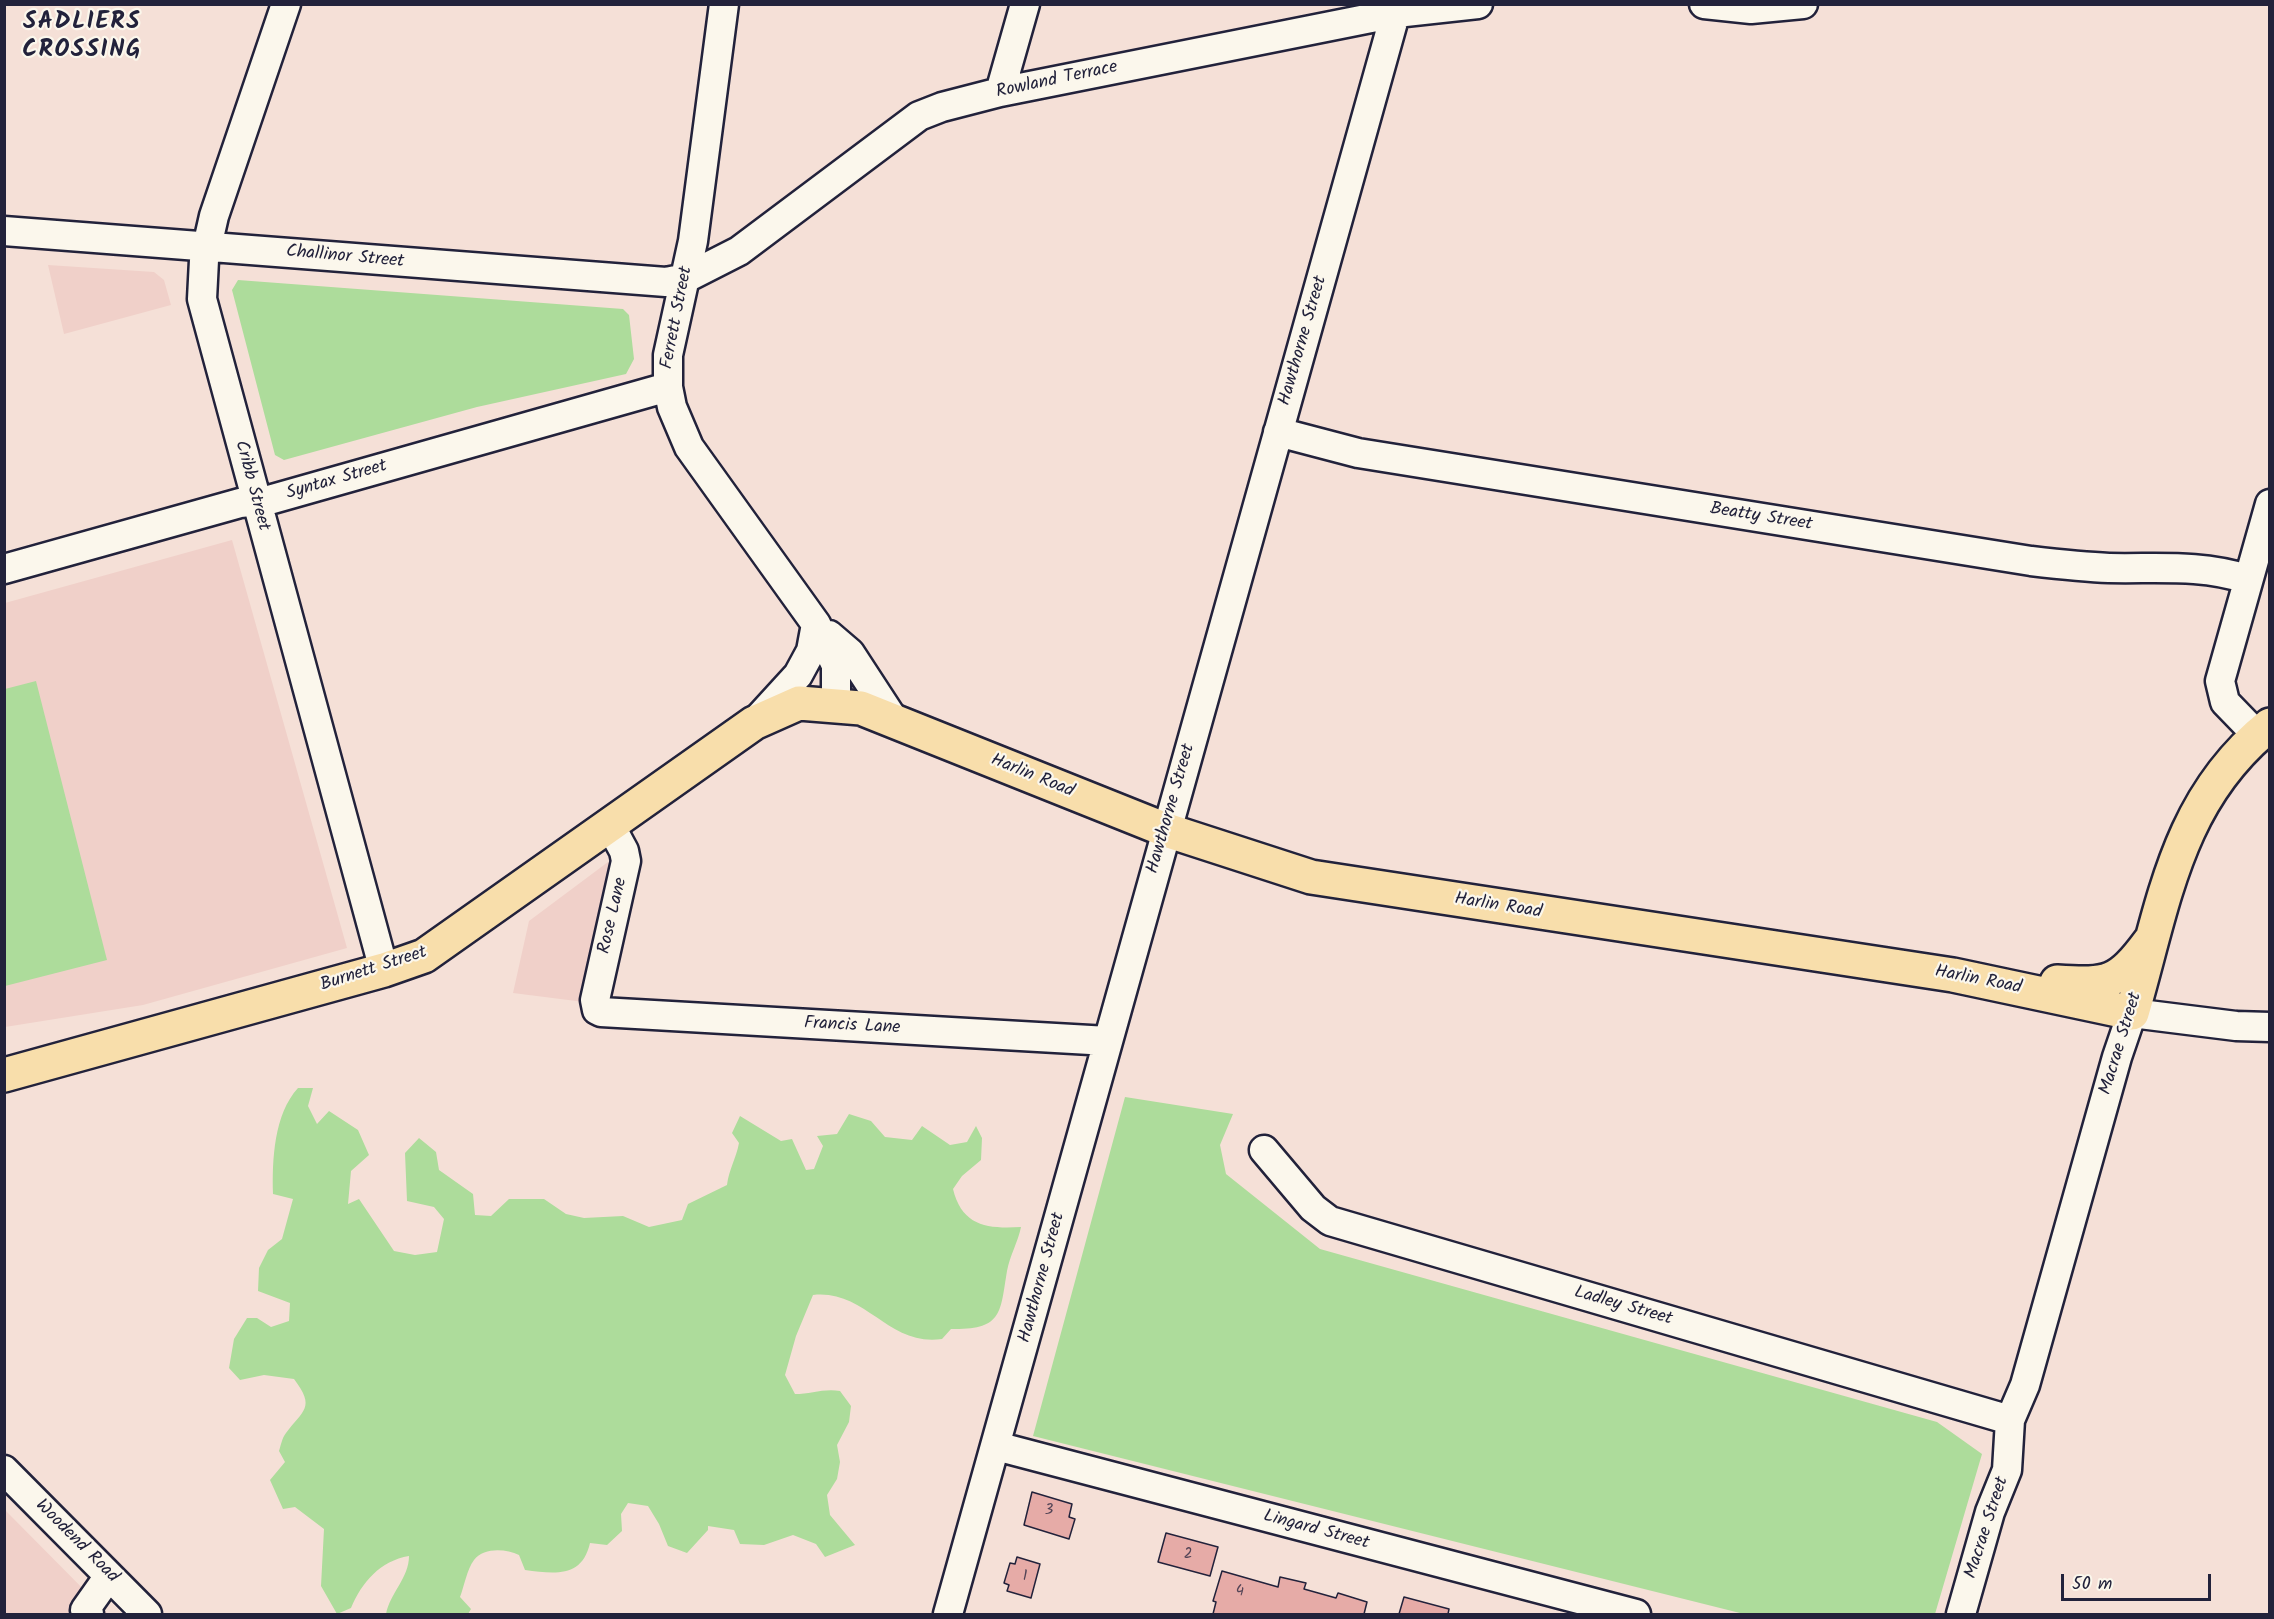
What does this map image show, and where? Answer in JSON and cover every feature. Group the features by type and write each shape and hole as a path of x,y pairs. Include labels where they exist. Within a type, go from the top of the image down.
{"main road":[{"name":"Harlin Road","path":"754,723 799,703 861,708 1166,830 1285,870 1340,883 1953,975 2132,1013"},
{"name":"Burnett Street","path":"4,1075 384,970 433,951 754,723"},
{"name":"Macrae Street","path":"2132,1013 2175,861 2192,820 2216,779 2263,730"},
{"path":"1953,975 2098,984 2109,981 2126,969 2155,934"}],"street":[{"name":"Cribb Street","path":"286,4 206,247 201,287 204,312 384,970"},
{"name":"Ferrett Street","path":"724,4 699,204 686,278 668,355 668,387 672,407 689,447 816,624 836,665 836,705"},
{"path":"1000,92 1024,4"},
{"name":"Rowland Terrace","path":"686,278 739,251 919,116 942,107 1000,92 1397,9 1478,4"},
{"path":"1704,4 1751,9 1786,6"},
{"name":"Hawthorne Street","path":"948,1614 1397,9"},
{"name":"Challinor Street","path":"4,231 652,283 686,278"},
{"name":"Syntax Street","path":"4,569 231,506 269,500 668,387"},
{"name":"Beatty Street","path":"1278,432 1358,453 2031,561 2109,568 2196,568 2218,570 2247,579"},
{"name":"Macrae Street","path":"2263,730 2225,702 2220,681 2270,504"},
{"path":"754,723 798,675 811,651 816,624 850,653 895,722"},
{"name":"Rose Lane","path":"597,1010 595,1000 626,861 610,825"},
{"name":"Francis Lane","path":"597,1010 618,1014 1108,1041"},
{"name":"Macrae Street","path":"1961,1614 1990,1512 2007,1470 2010,1420 2025,1385 2116,1057 2132,1013"},
{"name":"Harlin Road","path":"2132,1013 2225,1025 2270,1027"},
{"name":"Ladley Street","path":"1264,1150 1313,1208 1330,1221 2010,1420"},
{"name":"Lingard Street","path":"996,1446 1636,1614"},
{"name":"Woodend Road","path":"4,1470 147,1614"},
{"path":"89,1614 85,1610 109,1576"}],"shaded area":[{"path":"48,265 154,272 164,280 171,305 64,334"},
{"path":"232,540 347,948 143,1005 5,1027 5,603"},
{"path":"608,862 615,873 584,1002 513,993 529,921"},
{"path":"5,1510 108,1614 5,1614"}],"green space":[{"path":"238,280 623,309 629,315 634,359 626,374 477,407 284,460 275,455 232,290"},
{"path":"36,681 107,960 5,986 5,689"},
{"path":"298,1088 313,1088 308,1106 317,1124 329,1111 358,1130 369,1155 351,1171 348,1204 359,1199 394,1251 415,1255 437,1252 444,1219 434,1207 407,1201 405,1153 419,1138 436,1152 439,1170 473,1194 475,1215 491,1216 509,1199 544,1199 566,1214 584,1218 623,1216 649,1227 682,1220 688,1204 727,1185 739,1143 732,1133 740,1116 781,1141 792,1139 806,1170 814,1169 823,1146 817,1136 837,1134 849,1114 871,1121 885,1137 912,1140 922,1126 950,1145 967,1142 976,1126 982,1138 981,1160 962,1176 953,1189 957,1201 963,1211 978,1223 997,1227 1021,1227 1008,1265 1003,1298 996,1316 981,1326 951,1329 942,1339 923,1339 907,1335 848,1300 832,1295 813,1295 796,1336 785,1375 795,1394 840,1391 851,1406 849,1422 837,1445 840,1462 837,1479 827,1495 830,1515 855,1545 825,1557 816,1544 793,1535 764,1545 740,1544 734,1530 708,1526 708,1530 687,1553 668,1546 648,1506 628,1503 621,1514 622,1531 607,1545 590,1543 581,1563 566,1571 525,1570 519,1555 508,1551 489,1551 478,1556 469,1568 460,1597 471,1609 468,1614 386,1614 406,1571 409,1556 389,1563 373,1574 351,1608 337,1614 321,1586 324,1529 295,1507 283,1509 270,1480 285,1462 279,1451 285,1435 305,1408 306,1403 301,1389 294,1379 264,1375 240,1380 229,1368 234,1339 247,1318 257,1318 271,1327 289,1321 290,1303 258,1291 259,1268 268,1250 282,1239 293,1199 273,1194 273,1167 279,1124 290,1099"},
{"path":"1125,1097 1233,1114 1220,1145 1226,1174 1320,1249 1937,1422 1982,1454 1935,1614 1744,1614 1033,1436"}],"building":[{"path":"1032,1492 1072,1504 1069,1517 1075,1519 1069,1539 1024,1525"},
{"path":"1166,1533 1218,1547 1210,1576 1158,1562"},
{"path":"1017,1557 1040,1564 1031,1598 1007,1591 1009,1585 1004,1583 1010,1563 1015,1564"},
{"path":"1222,1571 1278,1587 1280,1577 1306,1583 1304,1589 1336,1598 1338,1593 1367,1602 1364,1614 1213,1614 1216,1602 1213,1601"},
{"path":"1404,1597 1449,1609 1448,1614 1399,1614"}],"district":[{"name":"SADLIERS CROSSING","path":"82,38"}]}
